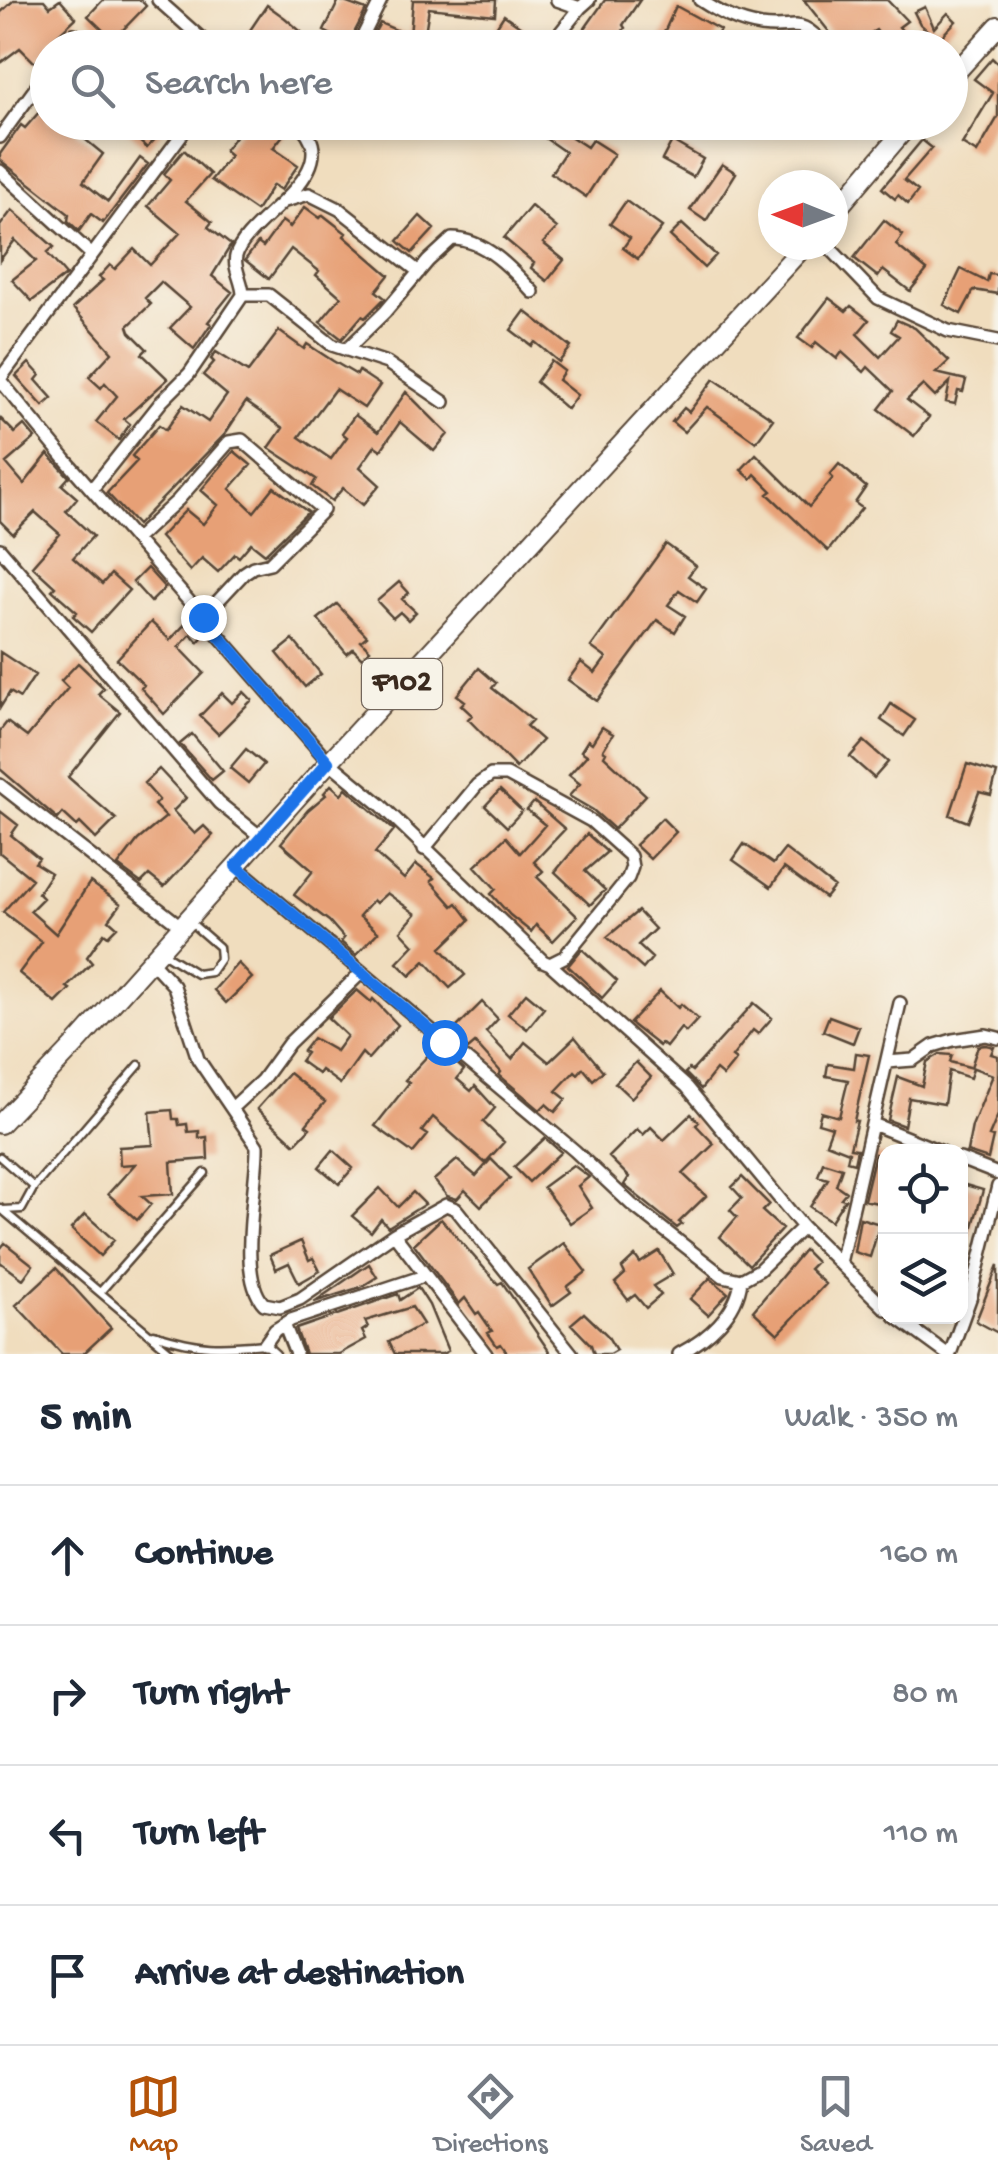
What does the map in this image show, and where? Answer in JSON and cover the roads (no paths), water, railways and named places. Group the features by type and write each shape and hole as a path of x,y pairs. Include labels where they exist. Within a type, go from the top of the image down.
{"main road":[{"path":"968,59 997,29"},
{"path":"848,196 896,140"},
{"name":"F102","path":"0,1124 653,406 791,260"}],"street":[{"path":"158,0 192,30"},
{"path":"365,30 381,0"},
{"path":"558,0 584,4"},
{"path":"700,0 728,18 812,30"},
{"path":"563,30 584,4"},
{"path":"0,138 30,96"},
{"path":"178,140 0,379 328,762 381,805 532,952 688,1087 804,1227 878,1301"},
{"path":"92,489 162,401 189,374 243,295 236,264 238,251 285,201 310,164 315,150 311,140"},
{"path":"0,171 92,255"},
{"path":"285,201 309,194 339,209 419,272"},
{"path":"346,350 448,241 459,239 507,264 533,292"},
{"path":"841,260 878,298 948,331 998,341"},
{"path":"243,295 269,296 308,330 346,350 400,370 444,402"},
{"path":"136,539 235,440 242,440 322,510 270,563 253,566 244,573 203,617"},
{"path":"0,549 219,803 261,836"},
{"path":"424,848 477,785 491,775 507,775 591,820 609,836 630,856 628,878 564,956 550,964"},
{"path":"0,784 185,924"},
{"path":"236,866 576,1150 631,1204 723,1276 741,1280 759,1270 804,1227"},
{"path":"156,956 174,986 198,1059 258,1146 252,1191 252,1266 255,1290 264,1304 280,1306 300,1299 394,1234 446,1206 456,1209 572,1354"},
{"path":"233,1107 262,1080 290,1043 362,972"},
{"path":"840,1263 900,1003"},
{"path":"887,1062 913,1060 933,1046 953,1040 986,1035 998,1038"},
{"path":"872,1124 922,1144"},
{"path":"968,1162 998,1174"},
{"path":"906,1324 948,1354 971,1296 998,1186"},
{"path":"394,1234 486,1354"},
{"path":"265,1344 274,1330 284,1324 424,1276"},
{"path":"679,1354 704,1340 739,1298 741,1280"},
{"path":"284,1324 296,1354"}],"lane":[{"path":"156,956 198,974 211,972 220,959 219,947 185,924"},
{"path":"1,1209 22,1209 34,1187 139,1065"},
{"path":"0,1157 34,1187"},
{"path":"101,1291 205,1173"},
{"path":"1,1209 173,1354"},
{"path":"149,1333 204,1347 246,1351 265,1344 276,1354"}]}
